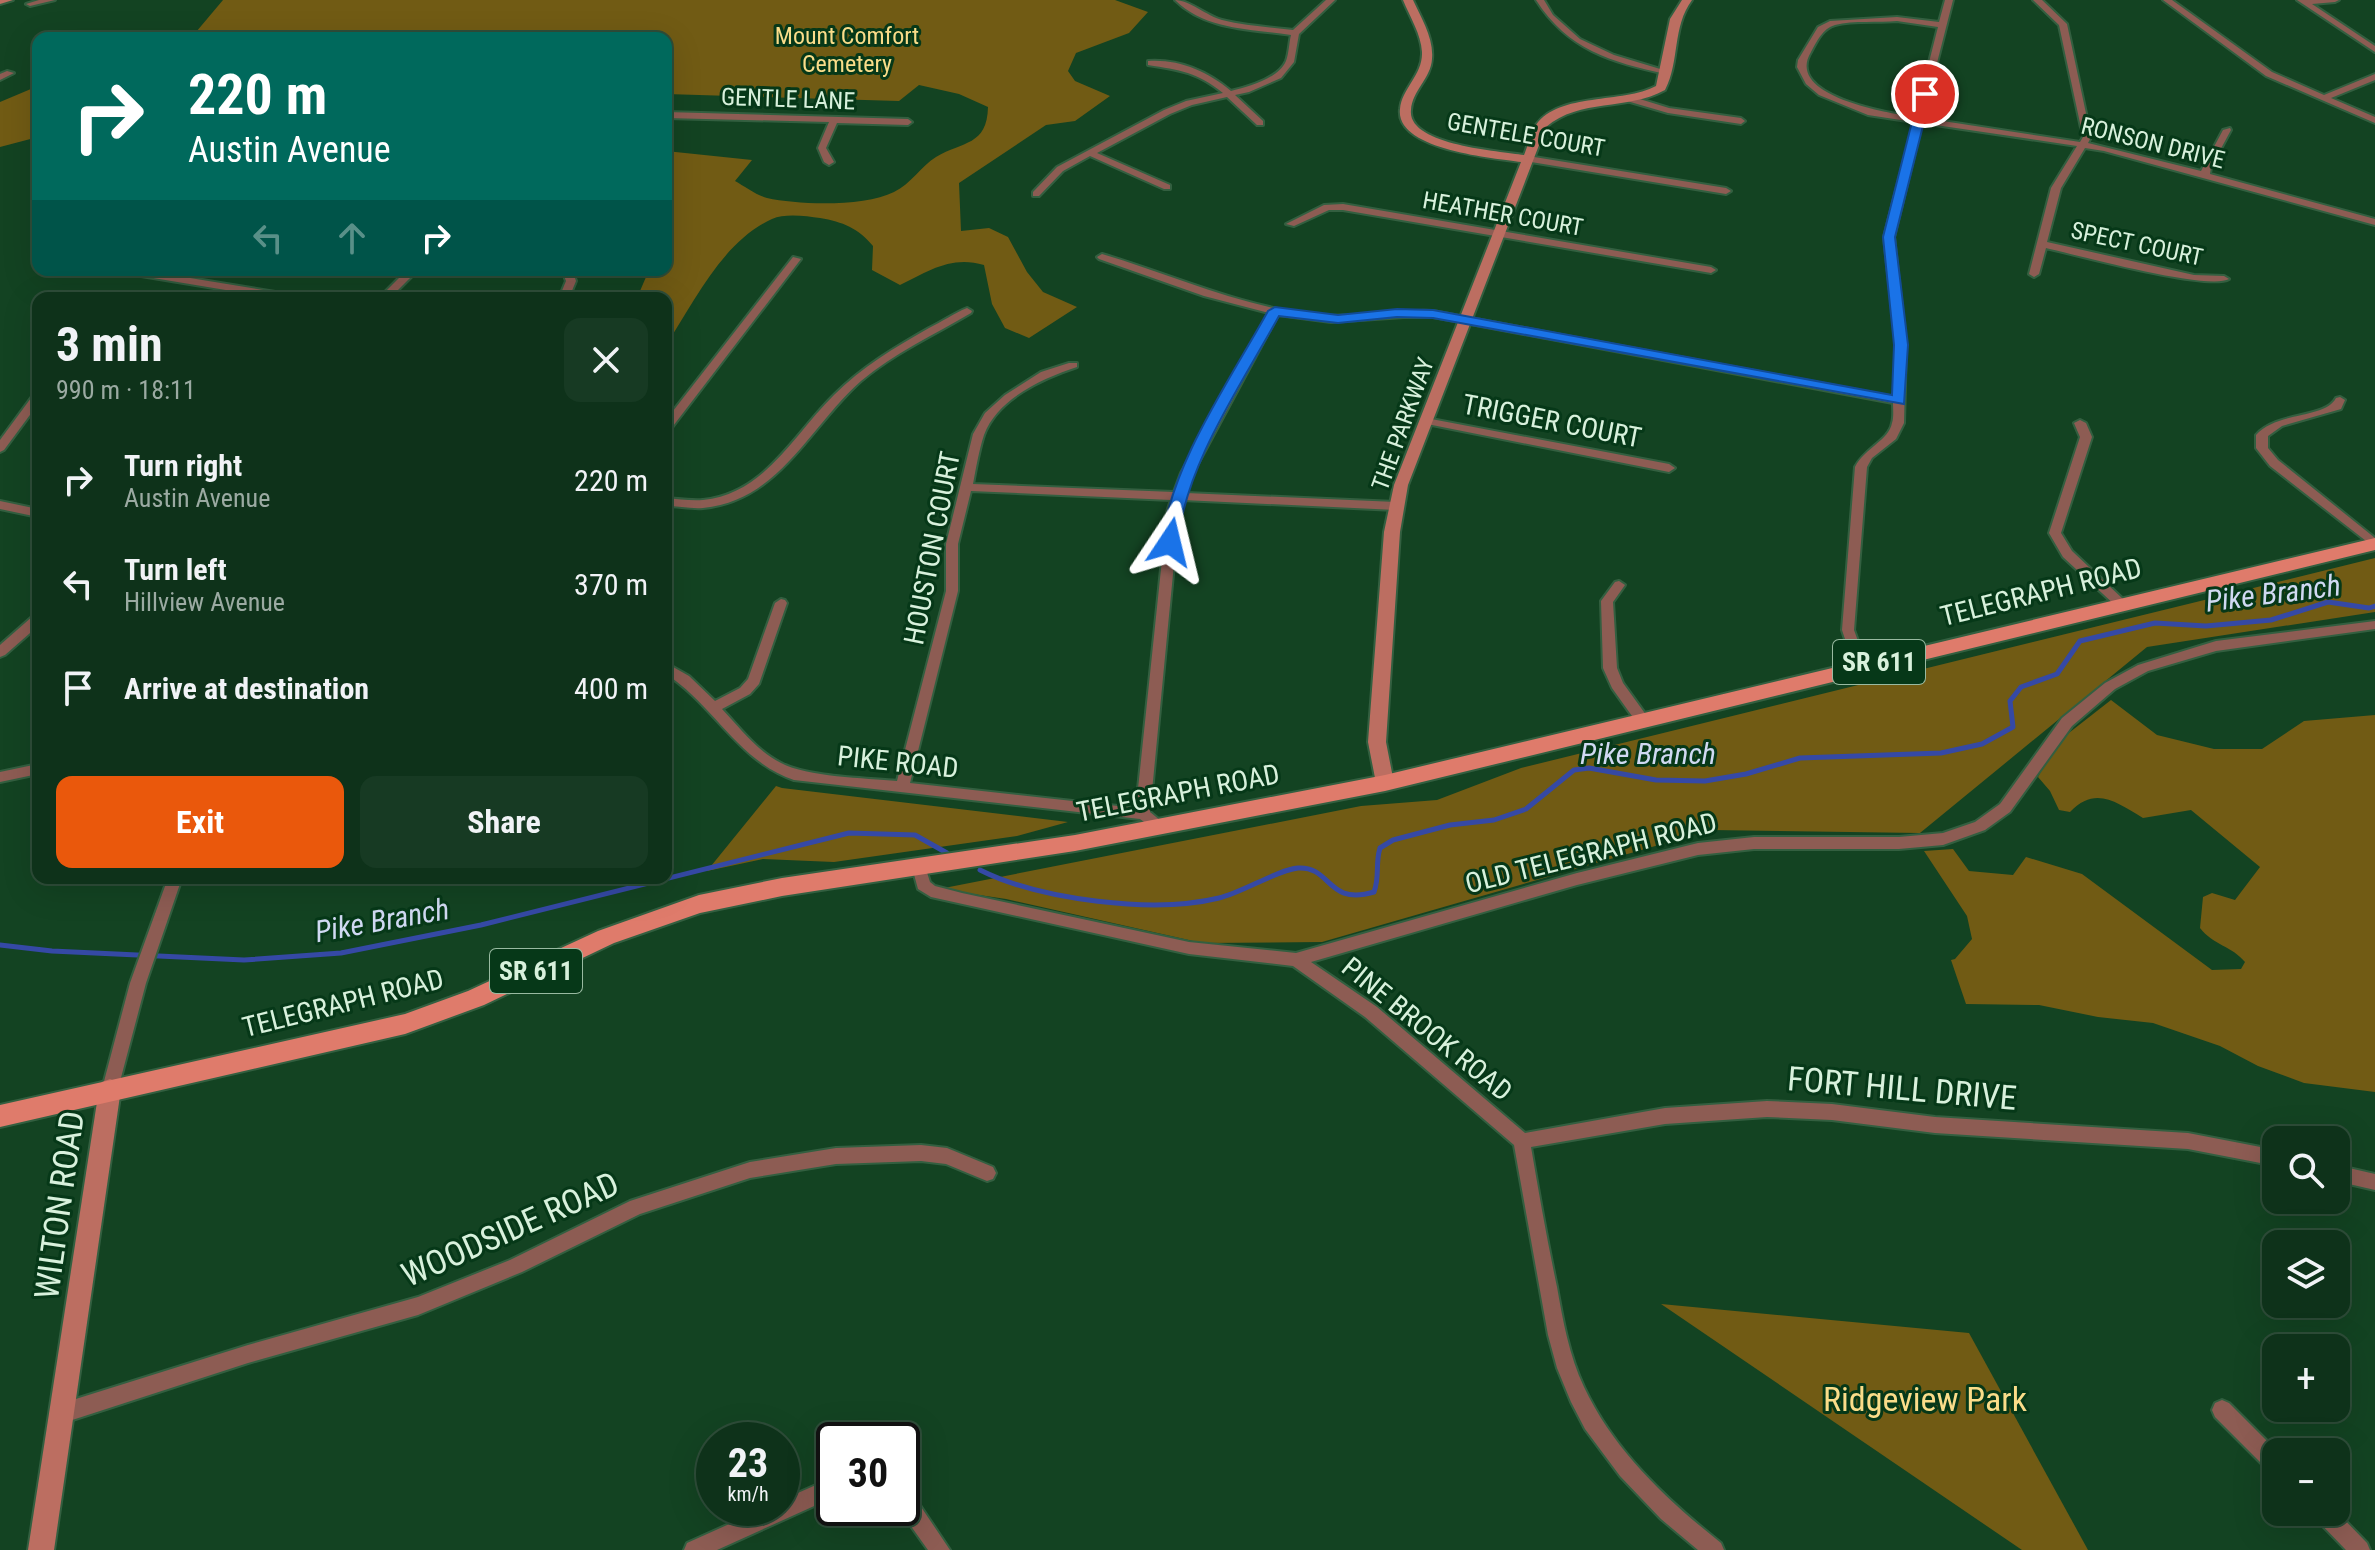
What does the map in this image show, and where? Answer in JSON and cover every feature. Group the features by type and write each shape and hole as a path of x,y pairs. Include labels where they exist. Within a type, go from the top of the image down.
{"main road":[{"name":"TELEGRAPH ROAD","path":"0,1116 405,1024 476,998 606,937 699,904 782,887 1075,843 1152,820 1255,810 1385,783 2120,603 2375,544"}],"street":[{"path":"0,1 8,0"},
{"path":"30,4 51,0"},
{"path":"1179,0 1190,10 1210,18 1295,33"},
{"path":"1036,194 1053,175 1167,112 1265,83 1281,74 1290,62 1295,33 1331,0"},
{"name":"GENTELE COURT","path":"1408,0 1427,54 1425,70 1405,108 1404,116 1409,126 1440,143 1726,191"},
{"path":"1540,0 1555,24 1601,54 1666,72 1674,20 1687,0"},
{"path":"1860,666 1848,630 1861,467 1867,456 1892,437 1898,423 1901,345 1889,237 1949,0"},
{"path":"2034,274 2056,188 2087,137 2066,31 2059,18 2037,0"},
{"path":"2167,0 2256,66 2375,120"},
{"path":"2302,1 2335,0"},
{"path":"2302,1 2375,50"},
{"name":"RONSON DRIVE","path":"1943,25 1897,19 1833,23 1821,29 1801,63 1810,84 1838,102 1871,113 2084,144 2375,222"},
{"path":"1151,63 1177,65 1197,71 1231,94 1260,123"},
{"name":"THE PARKWAY","path":"1385,783 1377,742 1390,544 1396,506 1541,126 1550,117 1572,107 1630,99 1656,91 1664,83 1666,72"},
{"path":"2323,98 2375,77"},
{"path":"1630,99 1668,110 1741,121"},
{"name":"GENTLE LANE","path":"672,115 908,122"},
{"path":"829,162 822,148 834,120"},
{"path":"2205,175 2206,167 2227,130"},
{"path":"1090,153 1167,187"},
{"name":"HEATHER COURT","path":"1291,224 1327,207 1343,207 1711,270"},
{"name":"SPECT COURT","path":"2042,244 2194,278 2224,279"},
{"path":"1102,257 1230,301 1275,311 1338,319 1420,313 1899,401"},
{"path":"672,420 796,259"},
{"path":"160,276 257,292"},
{"path":"390,292 407,276"},
{"path":"672,502 719,500 760,484 778,469 858,378 967,311"},
{"path":"1152,820 1173,512 1187,473 1275,311"},
{"name":"HOUSTON COURT","path":"902,788 952,591 952,544 979,434 994,411 1045,374 1073,365"},
{"path":"2340,400 2337,407 2329,411 2271,427 2262,435 2262,448 2274,463 2375,544"},
{"path":"0,448 32,404"},
{"name":"TRIGGER COURT","path":"1426,421 1669,468"},
{"path":"2080,423 2086,437 2084,446 2055,533 2067,554 2120,603"},
{"path":"965,487 1396,506"},
{"path":"0,505 32,512"},
{"path":"1619,585 1607,601 1610,668 1617,685 1642,719"},
{"path":"712,708 745,691 754,681 781,603"},
{"path":"0,652 32,624"},
{"name":"OLD TELEGRAPH ROAD","path":"919,867 923,885 941,893 1189,948 1296,960 1577,879 1698,849 1754,843 1899,843 1943,839 1964,833 2005,808 2067,722 2126,676 2188,652 2375,625"},
{"name":"PIKE ROAD","path":"672,672 688,682 755,754 779,770 810,778 1152,820"},
{"path":"0,777 32,770"},
{"name":"WILTON ROAD","path":"41,1550 110,1089 142,972 173,884"},
{"name":"PINE BROOK ROAD","path":"1296,960 1371,1012 1522,1141"},
{"name":"FORT HILL DRIVE","path":"1522,1141 1665,1116 1767,1109 1832,1112 1935,1125 2188,1141 2262,1155"},
{"path":"1522,1141 1556,1332 1575,1388 1606,1441 1631,1475 1684,1527 1714,1550"},
{"name":"WOODSIDE ROAD","path":"63,1413 248,1354 418,1306 516,1266 636,1207 750,1170 836,1156 921,1153 947,1156 987,1173"},
{"path":"2350,1176 2375,1182"},
{"path":"2222,1410 2262,1450"},
{"path":"694,1550 816,1495"},
{"path":"920,1522 940,1550"},
{"path":"2337,1526 2360,1550"}],"green space":[{"name":"Mount Comfort Cemetery","path":"223,0 1115,0 1148,12 1129,33 1076,53 1068,71 1075,81 1110,96 1075,121 1046,125 959,183 961,231 989,228 1008,237 1027,272 1043,292 1077,307 1029,338 1005,328 992,304 984,265 951,263 900,285 872,270 873,246 856,230 828,220 802,216 772,219 738,242 711,274 672,335 672,292 640,292 646,276 672,276 672,152 752,160 735,181 767,198 813,203 881,197 900,189 936,157 978,136 987,120 988,107 959,94 919,85 899,101 672,94 672,32 196,32"},
{"path":"32,89 32,139 0,147 0,102"},
{"path":"2375,558 2375,612 2147,647 1920,833 1711,830 1322,942 1202,943 1006,899 939,889 1361,806 1437,800 1521,768"},
{"path":"2111,700 2157,735 2214,749 2262,749 2304,721 2375,715 2375,1092 2304,1083 2258,1066 2220,1046 2153,1023 2098,1017 2039,1005 1966,1004 1951,960 1972,939 1967,916 1924,851 1953,849 1969,871 2013,875 2026,857 2082,874 2212,970 2241,969 2245,962 2200,928 2203,897 2212,893 2235,900 2260,867 2191,810 2143,818 2115,802 2098,798 2089,799 2070,812 2059,810 2050,791 2038,777 2056,743"},
{"path":"776,786 1068,822 1017,836 834,862 763,859 707,871"},
{"name":"Ridgeview Park","path":"1661,1304 1969,1333 2088,1550 2022,1550"}],"waterway":[{"name":"Pike Branch","path":"980,870 1065,896 1131,904 1193,903 1219,898 1298,868 1317,873 1347,894 1374,892 1380,848 1393,840 1450,825 1494,820 1526,809 1574,770 1589,768 1656,780 1705,781 1746,774 1800,758 1941,753 1982,744 2013,727 2010,701 2021,687 2057,674 2080,641 2155,623 2206,626 2271,620 2328,602 2369,608 2375,606"},
{"name":"Pike Branch","path":"672,877 849,833 915,835 947,853"},
{"name":"Pike Branch","path":"0,945 52,951 244,960 341,953 481,925 645,884"}],"route":[{"path":"1170,542 1173,512 1187,473 1275,311 1338,319 1397,313 1433,314 1899,401 1901,345 1889,237 1925,94"}]}
